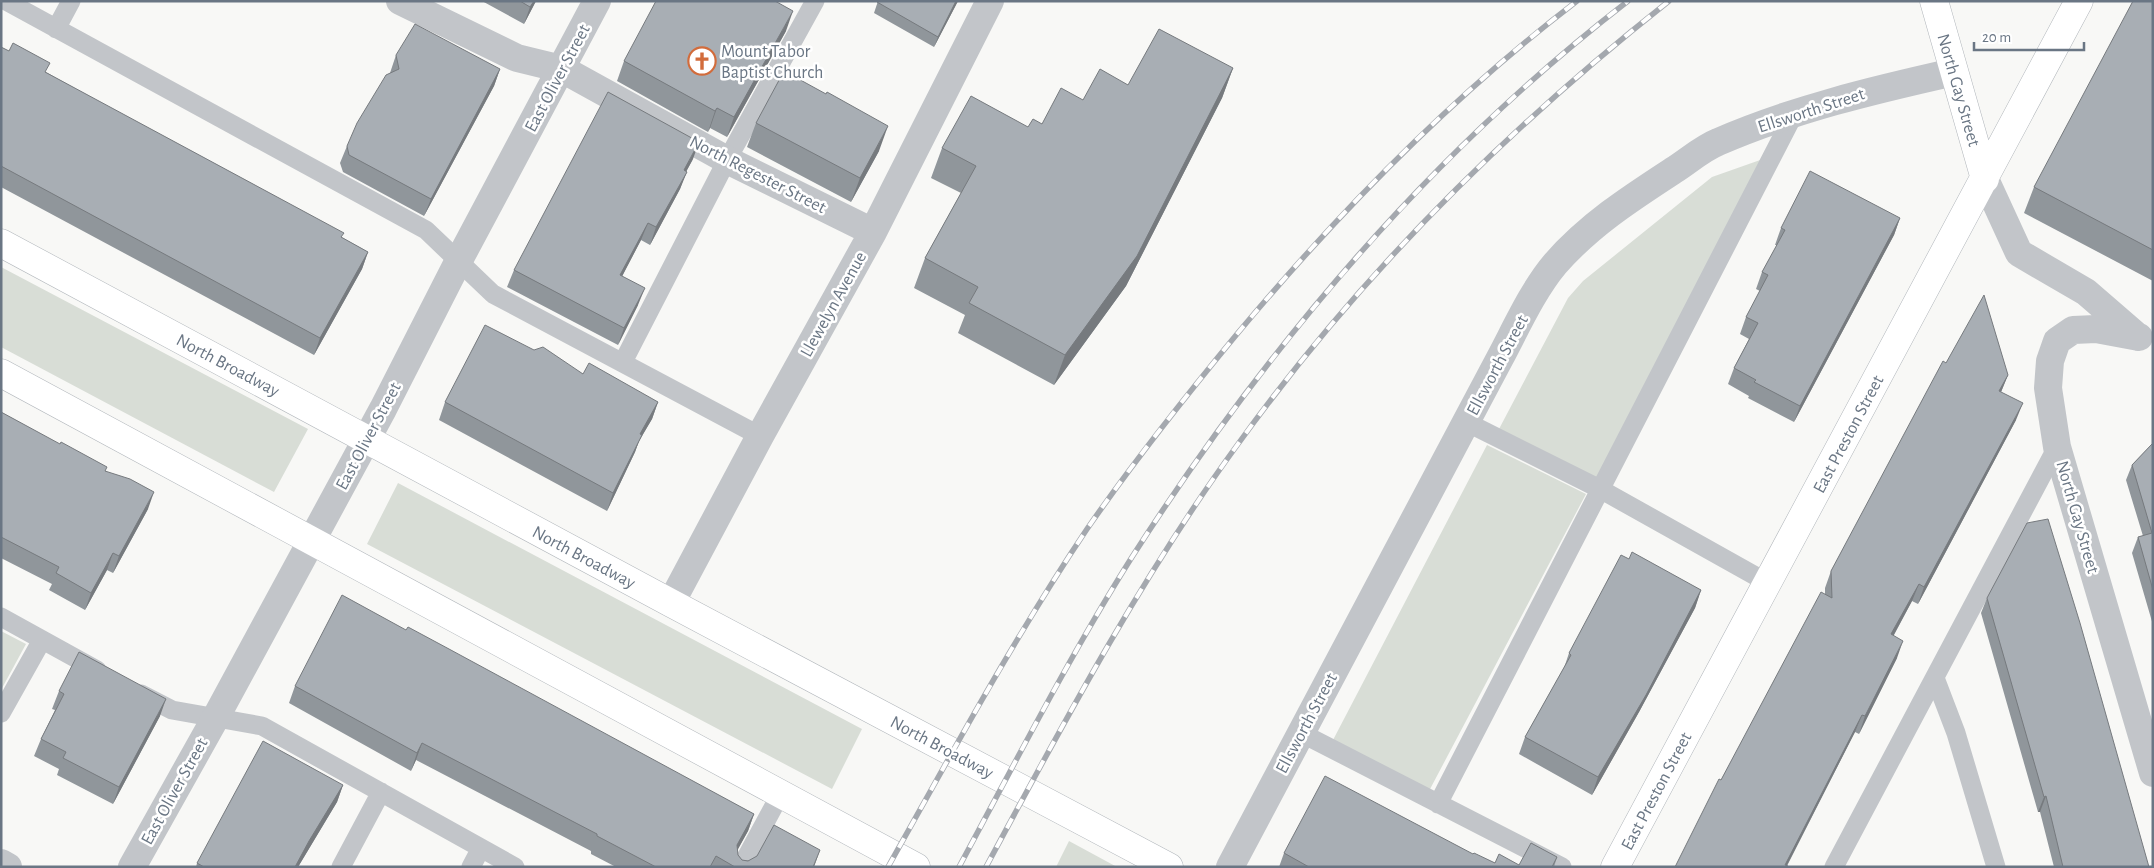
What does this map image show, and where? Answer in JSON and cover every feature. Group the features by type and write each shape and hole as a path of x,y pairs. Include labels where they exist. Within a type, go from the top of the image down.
{"main road":[{"name":"North Gay Street","path":"1934,1 1985,180"},
{"name":"East Preston Street","path":"1615,867 1985,180 2079,1"},
{"name":"North Broadway","path":"1,243 671,603 1169,867"},
{"path":"1,373 916,867"}],"street":[{"name":"North Regester Street","path":"400,1 517,58 562,69 727,160 873,232"},
{"name":"East Oliver Street","path":"132,867 216,717 366,439 597,1"},
{"name":"Llewelyn Avenue","path":"671,603 760,436 873,232 990,1"},
{"name":"Ellsworth Street","path":"1230,867 1466,422 1533,298 1554,265 1584,234 1624,202 1716,142 1794,114 1871,91 1954,72"},
{"path":"1985,180 2019,253 2086,292 2146,341"},
{"name":"North Gay Street","path":"2146,341 2096,329 2073,330 2057,341 2050,361 2048,388 2057,447 2153,773"},
{"path":"1,863 8,867"}],"lane":[{"path":"6,1 426,230 493,294 760,436"},
{"path":"56,29 71,1"},
{"path":"623,362 727,160 815,1"},
{"path":"1438,804 1794,114"},
{"path":"1466,422 1600,489 1768,583"},
{"path":"1834,867 2057,447"},
{"path":"1,617 111,677"},
{"path":"1,713 42,640"},
{"path":"1935,678 1956,734 1996,867"},
{"path":"128,687 172,710 262,726 515,867"},
{"path":"1301,733 1562,867"},
{"path":"342,867 381,792"},
{"path":"741,867 780,793"},
{"path":"471,867 481,848"}],"shaded area":[{"path":"1763,159 1596,479 1499,429 1568,298 1583,281 1712,177"},
{"path":"1,267 308,429 274,492 1,347"},
{"path":"1487,445 1586,494 1429,791 1333,740"},
{"path":"398,483 862,729 832,789 367,544"},
{"path":"1,631 26,644 1,690"},
{"path":"1069,841 1117,867 1056,867"}],"building":[{"path":"520,1 534,1 530,7"},
{"path":"656,1 775,1 793,11 734,117 717,108 715,111 624,61"},
{"path":"878,1 956,1 938,37"},
{"path":"2133,1 2153,1 2153,250 2034,187"},
{"path":"415,24 500,69 431,199 349,155 347,146 357,123 386,75 399,69 396,55"},
{"path":"1159,29 1233,68 1137,256 1065,355 969,303 978,287 925,258 976,166 942,148 971,96 1028,127 1033,119 1042,124 1061,88 1083,100 1100,69 1128,85"},
{"path":"13,43 50,63 45,72 344,233 341,237 368,252 320,338 1,166 1,47 9,51"},
{"path":"784,71 826,94 827,92 888,126 860,178 756,123"},
{"path":"608,92 699,142 684,170 687,172 656,227 648,223 620,275 645,288 624,328 514,270"},
{"path":"1810,171 1900,218 1800,406 1754,382 1756,380 1734,368 1758,323 1746,317 1768,275 1762,272 1785,230 1781,228"},
{"path":"1984,295 2008,375 1999,391 2023,403 1924,587 1919,584 1891,634 1903,641 1865,716 1862,715 1785,865 1788,866 1675,867 1719,779 1721,780 1821,592 1832,598 1831,571 1943,361 1946,363"},
{"path":"485,325 534,350 543,347 583,374 589,363 658,402 640,434 642,435 613,493 445,402"},
{"path":"1,412 107,467 105,471 130,479 154,492 119,556 113,553 91,593 56,573 59,567 1,537"},
{"path":"2153,443 2153,590 2138,537 2152,533 2132,465"},
{"path":"2048,519 2080,623 2149,867 2063,867 2046,796 2044,797 1987,598 2027,523"},
{"path":"1632,552 1701,590 1646,695 1598,777 1525,737 1571,655 1569,653 1621,555 1629,559"},
{"path":"342,595 406,630 408,627 754,814 737,845 738,855 742,860 748,861 757,856 774,825 820,850 813,867 735,867 716,856 710,867 656,867 597,836 597,834 422,743 417,753 295,686"},
{"path":"79,652 166,699 119,787 63,758 66,752 41,739 64,694 59,691"},
{"path":"263,741 343,785 295,867 204,867 197,863"},
{"path":"1325,776 1473,854 1495,863 1499,854 1519,865 1531,843 1557,857 1552,867 1309,867 1284,853"}],"railway":[{"path":"888,867 984,696 1060,570 1141,454 1179,405 1237,334 1315,244 1398,158 1485,77 1577,1"},
{"path":"959,867 1086,633 1132,557 1238,403 1296,329 1356,258 1420,189 1486,123 1556,60 1628,1"},
{"path":"986,867 1074,705 1136,598 1203,494 1285,382 1385,264 1493,153 1609,50 1669,1"}],"place":[{"name":"Mount Tabor Baptist Church","path":"702,61"}]}
